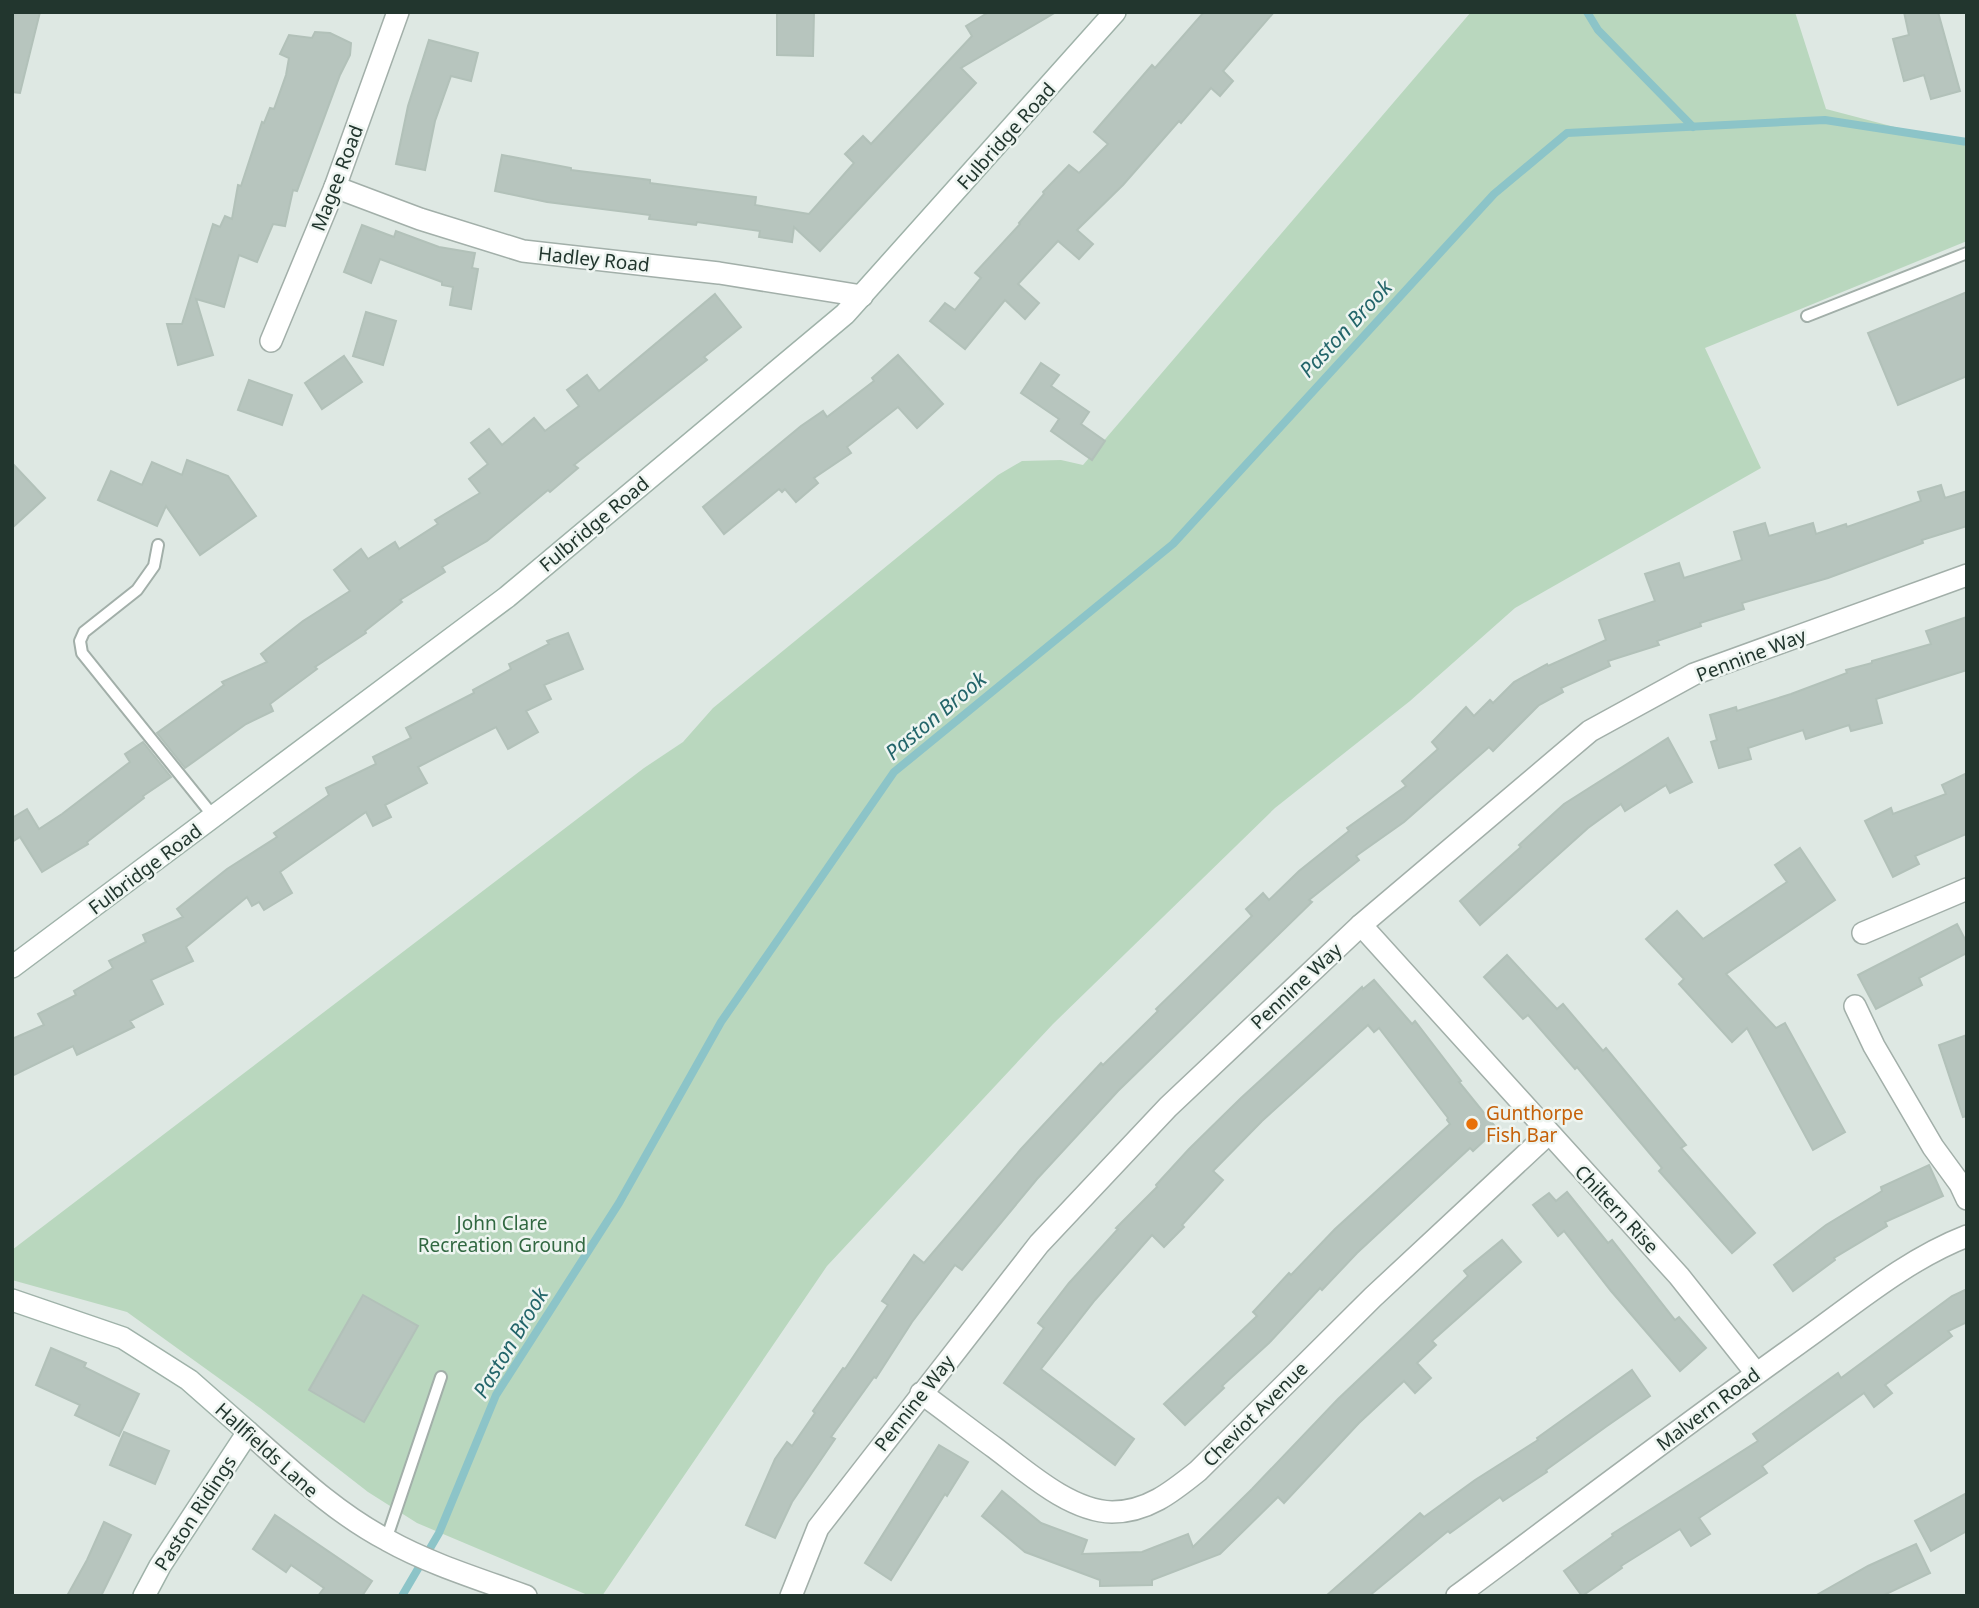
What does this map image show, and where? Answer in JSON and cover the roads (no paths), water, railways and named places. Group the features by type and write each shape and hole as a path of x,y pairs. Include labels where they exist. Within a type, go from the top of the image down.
{"street":[{"name":"Magee Road","path":"271,341 335,187 398,12"},
{"name":"Fulbridge Road","path":"12,967 507,597 845,314 1115,12"},
{"name":"Hadley Road","path":"335,187 420,219 523,251 719,273 862,296"},
{"name":"Pennine Way","path":"792,1596 818,1528 1039,1244 1168,1107 1361,925 1590,731 1694,674 1967,575"},
{"path":"1863,933 1967,889"},
{"name":"Chiltern Rise","path":"1361,925 1679,1276 1756,1373"},
{"path":"1855,1006 1874,1046 1967,1199"},
{"name":"Cheviot Avenue","path":"921,1393 1047,1487 1087,1508 1113,1512 1147,1506 1170,1493 1198,1471 1373,1297 1548,1134"},
{"name":"Malvern Road","path":"1457,1596 1756,1373 1906,1267 1943,1245 1967,1236"},
{"name":"Hallfields Lane","path":"12,1300 123,1338 189,1380 320,1497 386,1540 441,1565 526,1596"},
{"name":"Paston Ridings","path":"144,1596 160,1566 248,1432"}],"lane":[{"path":"1807,316 1967,253"},
{"path":"158,545 154,566 136,590 84,632 80,641 82,653 214,817"},
{"path":"386,1540 441,1377"}],"waterway":[{"path":"1587,12 1598,30 1693,127"},
{"name":"Paston Brook","path":"402,1596 439,1533 496,1395 619,1203 721,1022 894,772 1173,544 1494,194 1567,133 1825,120 1967,142"}],"place":[{"name":"Gunthorpe Fish Bar","path":"1472,1124"}],"park label":[{"name":"John Clare Recreation Ground","path":"502,1234"}]}
